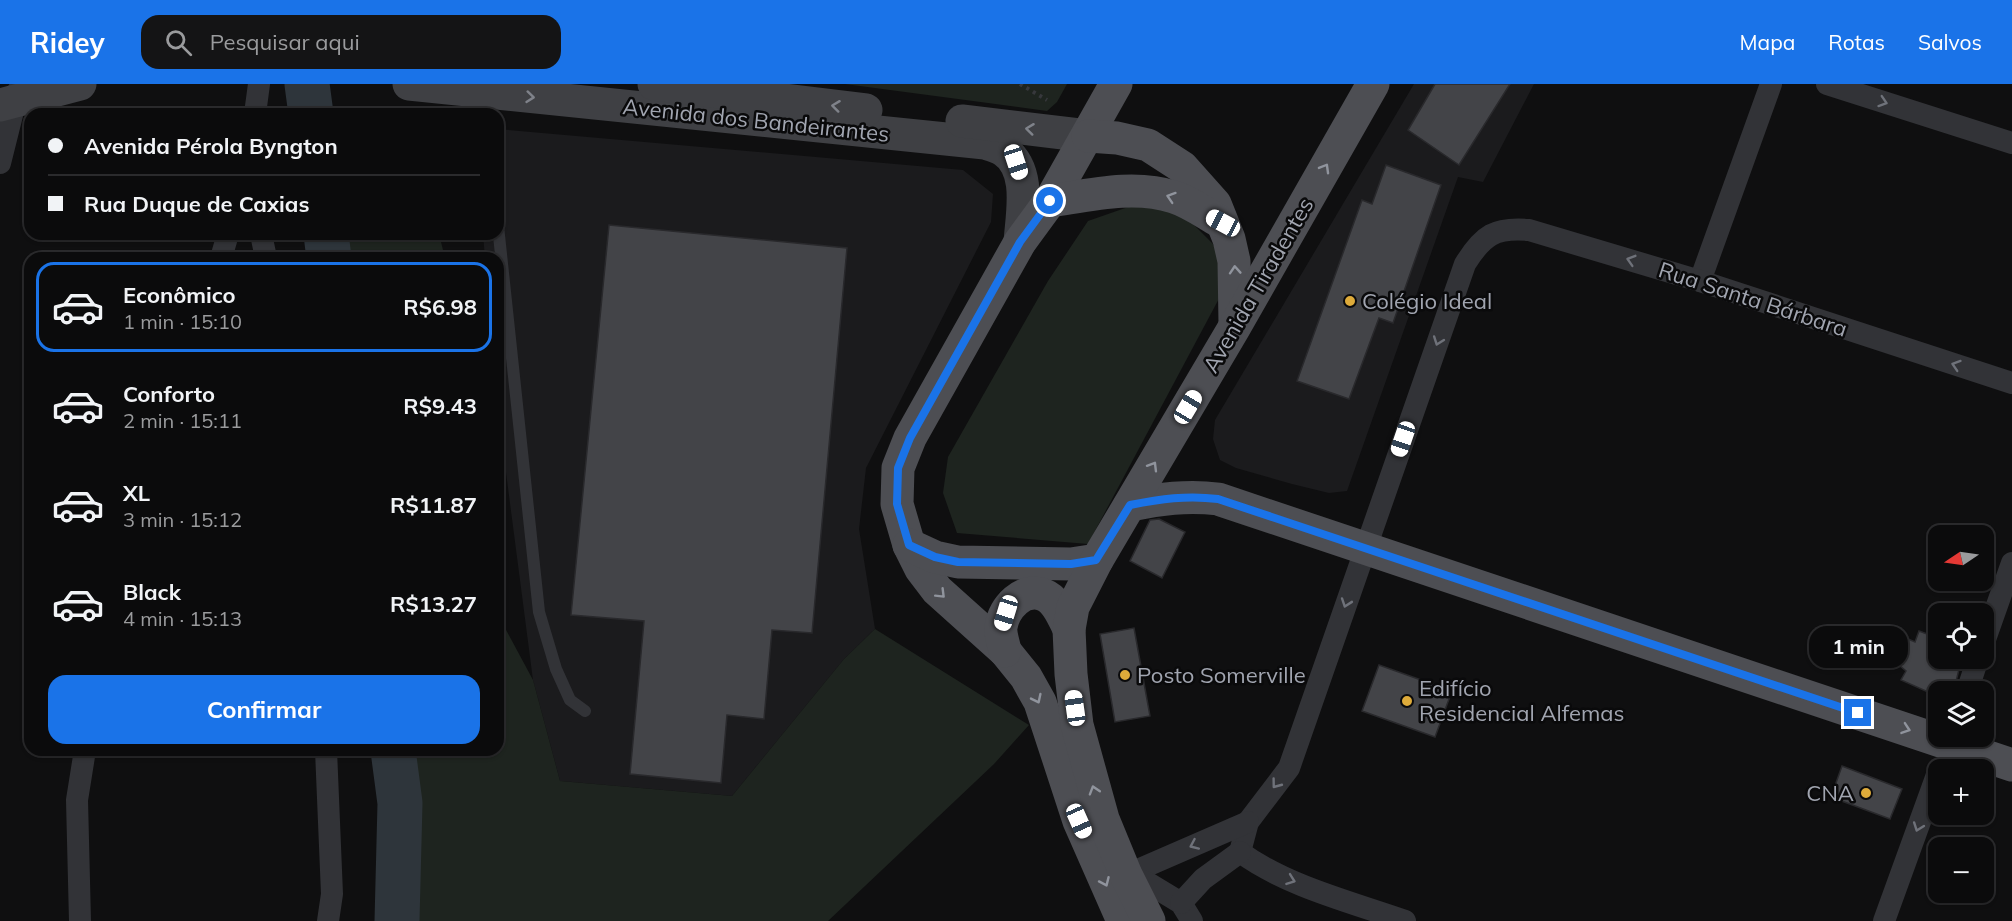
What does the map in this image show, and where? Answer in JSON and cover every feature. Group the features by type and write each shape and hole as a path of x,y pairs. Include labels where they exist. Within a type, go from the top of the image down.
{"main road":[{"name":"Avenida dos Bandeirantes","path":"409,84 482,103 985,143 1002,149 1016,162 1021,179 1023,200 1020,242"},
{"name":"Avenida dos Bandeirantes","path":"654,84 1088,136"},
{"path":"1116,84 1050,201 1020,242 910,438 898,468 897,504 909,545 921,569 937,591 1005,651 1026,677 1040,702 1079,821 1123,921"},
{"name":"Avenida Tiradentes","path":"1149,921 1103,819 1077,725 1069,629 1073,608 1096,560 1234,328 1373,84"},
{"path":"12,97 73,85"},
{"path":"1088,136 1117,138 1148,145 1182,167 1215,204 1234,261 1236,286 1234,328"},
{"path":"1050,201 1146,190 1175,197 1223,223"},
{"path":"1130,505 1173,497 1192,496 1218,499 1365,548 1944,755 2012,765"},
{"path":"909,545 935,557 958,562 1071,564 1096,560"},
{"path":"1005,651 1001,629 1006,613 1014,601 1033,592 1046,595 1059,607 1069,629"}],"street":[{"path":"256,108 259,84"},
{"path":"1700,281 1771,84"},
{"path":"1827,84 2012,143"},
{"path":"0,163 12,97"},
{"name":"Rua Santa Bárbara","path":"1365,548 1465,264 1477,246 1491,234 1510,229 1529,230 1700,281 2012,383"},
{"path":"1126,874 1148,883 1186,912 1203,879 1240,852 1248,822 1289,768 1365,548"},
{"path":"1994,614 2012,563"},
{"path":"1884,921 1944,755"},
{"path":"80,921 77,800 85,756"},
{"path":"326,756 332,894 328,921"},
{"path":"1126,874 1248,822"},
{"path":"1240,852 1257,865 1278,876 1405,921"}],"lane":[{"path":"504,282 539,612 556,669 570,700 585,711"}],"path":[{"path":"1020,84 1047,100"}],"shaded area":[{"path":"845,84 1067,84 1057,102 1047,111"},
{"name":"Colégio Ideal","path":"1414,84 1534,84 1483,182 1458,177 1347,491 1329,493 1236,468 1220,460 1213,439 1215,420"},
{"path":"504,130 963,170 993,194 991,222 866,468 859,529 875,629 844,659 732,796 560,781 533,680 504,457 504,252 484,252 484,240 504,240"},
{"path":"1131,206 1179,210 1213,244 1230,278 1088,544 957,533 943,493 948,457 1048,281 1088,221"},
{"path":"327,240 440,240 444,252 328,252"},
{"path":"504,626 533,680 560,781 732,796 844,659 875,629 1029,725 994,764 828,921 397,921 400,803 394,756 504,756"}],"building":[{"path":"1435,84 1510,84 1459,165 1408,130"},
{"path":"1386,165 1441,185 1393,323 1379,318 1349,399 1297,381 1362,200 1372,204"},
{"path":"609,225 847,248 812,633 772,630 764,719 727,715 721,783 630,774 644,621 571,615"},
{"path":"1159,519 1185,532 1162,578 1130,561 1150,520"},
{"name":"Posto Somerville","path":"1134,628 1150,716 1115,722 1100,634"},
{"path":"1919,631 1928,634 1928,669 1959,669 1956,681 1928,681 1928,692 1901,680 1906,671 1899,665 1906,638 1915,642"},
{"name":"Edifício Residencial Alfemas","path":"1379,665 1452,691 1435,737 1362,711"},
{"name":"CNA","path":"1842,766 1902,789 1890,819 1831,797"}],"waterway":[{"path":"307,84 310,108"},
{"path":"327,240 328,252"},
{"path":"394,756 400,803 397,921"}],"place":[{"name":"Colégio Ideal","path":"1350,301"},
{"name":"Posto Somerville","path":"1125,675"},
{"name":"Edifício Residencial Alfemas","path":"1407,701"},
{"name":"CNA","path":"1866,793"}],"route":[{"path":"1050,201 1020,242 910,438 898,468 897,504 909,545 935,557 958,562 1071,564 1096,560 1130,505 1163,498 1192,496 1218,499 1858,713"}]}
